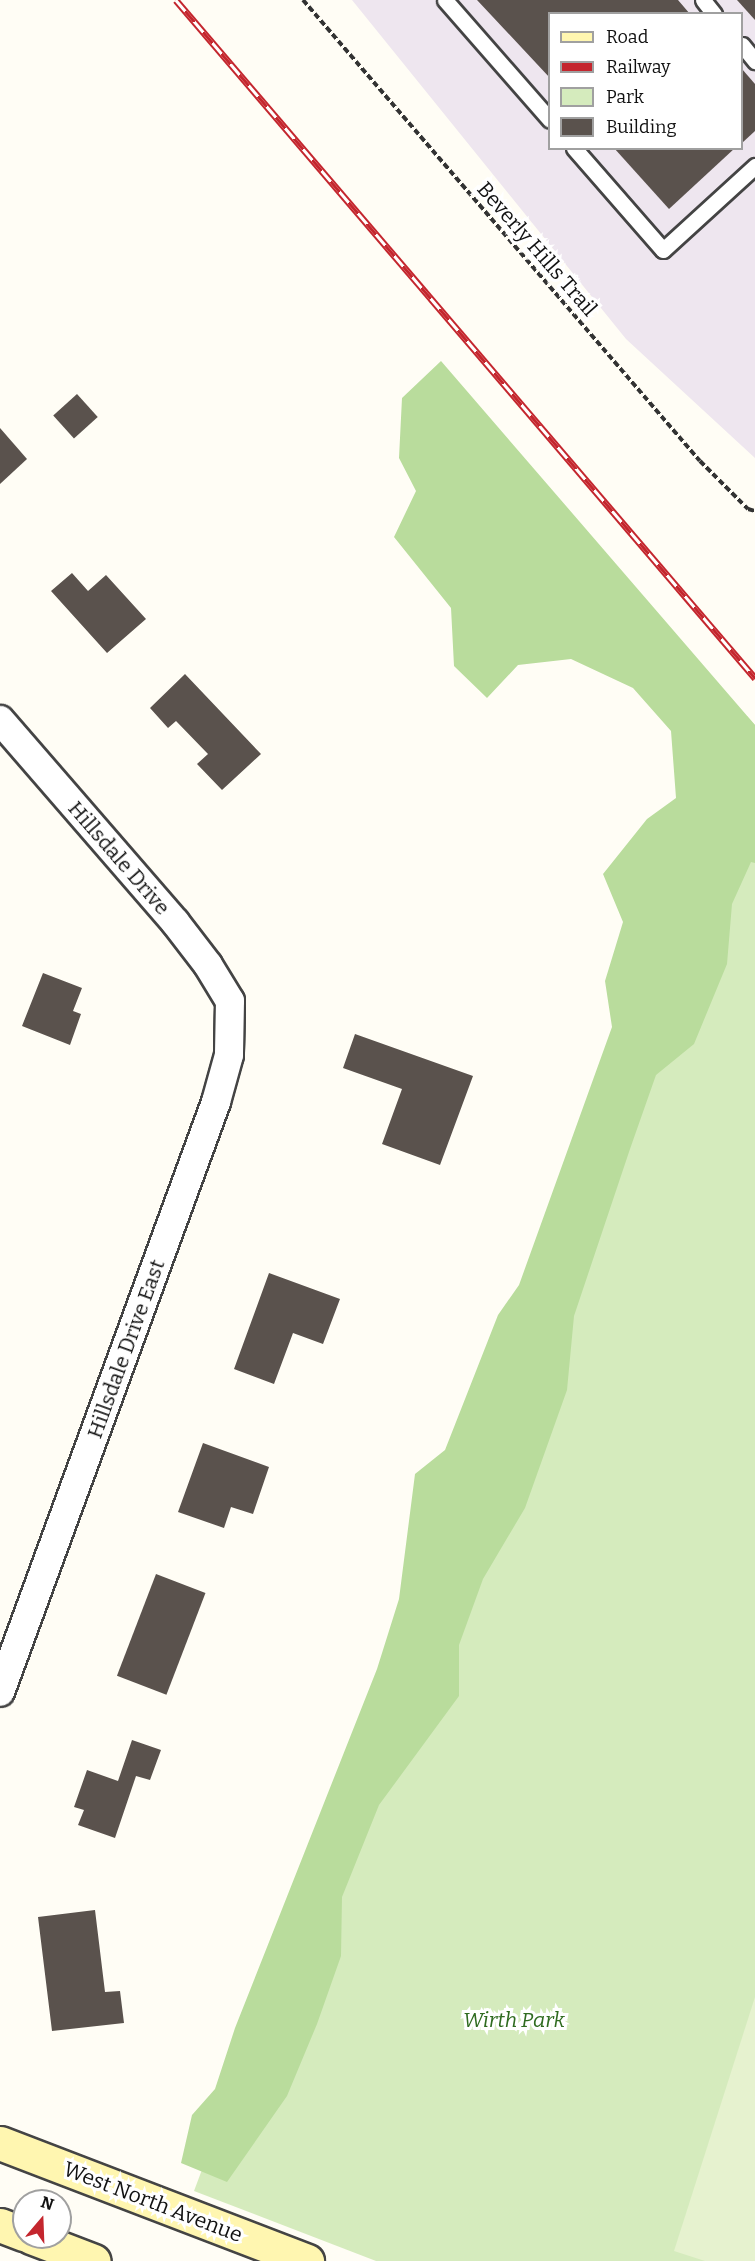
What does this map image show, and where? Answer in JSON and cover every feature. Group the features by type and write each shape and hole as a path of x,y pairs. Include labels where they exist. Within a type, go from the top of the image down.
{"main road":[{"name":"West North Avenue","path":"0,2143 307,2261"},
{"path":"62,2249 94,2261"}],"street":[{"name":"Hillsdale Drive","path":"0,720 175,922 208,965 230,1001"},
{"name":"Hillsdale Drive East","path":"0,1692 216,1102 230,1056 230,1001"}],"lane":[{"path":"445,0 548,119"},
{"path":"703,0 712,12"},
{"path":"743,47 755,61"},
{"path":"576,150 663,250 755,166"}],"path":[{"name":"Beverly Hills Trail","path":"303,0 700,461 748,509 755,511"}],"shaded area":[{"path":"352,0 755,0 755,458 626,339"}],"green space":[{"path":"441,361 755,725 755,863 751,862 732,904 727,964 694,1044 656,1075 574,1316 567,1390 525,1508 483,1579 459,1645 459,1696 379,1805 342,1897 341,1956 317,2024 287,2096 227,2182 181,2163 192,2115 215,2089 235,2028 377,1669 399,1599 415,1474 445,1450 498,1315 519,1285 612,1027 605,981 623,922 603,874 647,819 676,798 671,731 633,688 571,659 518,665 487,698 454,666 451,608 394,537 416,491 399,458 402,398"},
{"name":"Wirth Park","path":"747,716 755,725 755,2261 376,2261 194,2191"},
{"path":"755,1997 755,2261 705,2261 674,2251"}],"building":[{"path":"477,0 678,0 688,12 548,12 548,76"},
{"path":"737,0 755,0 755,20"},
{"path":"743,70 755,84 755,131 743,142"},
{"path":"616,150 733,150 669,209"},
{"path":"77,394 98,417 74,438 53,415"},
{"path":"0,428 27,459 0,484"},
{"path":"72,573 88,591 106,575 146,619 107,653 51,591"},
{"path":"185,674 261,754 222,790 197,764 208,754 176,721 168,728 150,708"},
{"path":"43,973 82,988 73,1011 81,1014 70,1045 22,1026"},
{"path":"355,1034 473,1076 440,1165 382,1144 402,1089 343,1068"},
{"path":"269,1273 340,1299 323,1344 293,1333 274,1384 234,1369"},
{"path":"203,1443 269,1467 253,1514 231,1507 224,1528 178,1512"},
{"path":"156,1574 205,1593 166,1695 117,1676"},
{"path":"132,1740 161,1750 150,1780 136,1776 115,1838 78,1825 84,1810 74,1807 87,1770 118,1781"},
{"path":"95,1910 105,1992 120,1991 124,2023 52,2031 38,1917"}],"railway":[{"path":"176,0 755,678"}]}
